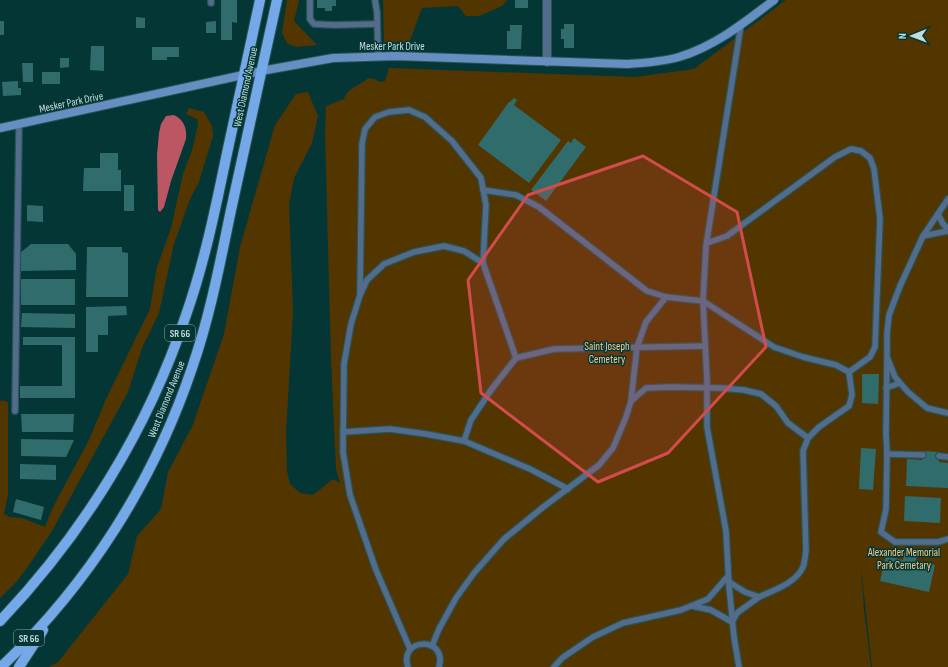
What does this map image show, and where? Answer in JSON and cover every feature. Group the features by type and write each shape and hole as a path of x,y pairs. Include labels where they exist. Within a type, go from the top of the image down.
{"main road":[{"name":"West Diamond Avenue","path":"0,621 49,566 86,515 119,463 157,389 186,316 204,256 260,0"},
{"name":"West Diamond Avenue","path":"1,667 57,609 78,584 133,498 165,437 189,376 201,341 211,304 277,0"},
{"path":"19,667 57,609"}],"street":[{"path":"547,0 547,62"},
{"name":"Mesker Park Drive","path":"0,128 261,71 333,58 378,56 627,64 663,60 678,57 715,41 741,25 774,0"}],"lane":[{"path":"310,0 310,19 314,24 377,24"},
{"path":"375,0 378,56"},
{"path":"739,667 732,622 726,531 707,427 706,346 703,301 707,242 741,25"},
{"path":"360,295 362,144 365,129 375,117 389,112 409,110 425,116 452,141 481,178 486,205 482,263 516,358"},
{"path":"16,411 19,124"},
{"path":"707,242 727,236 835,157 851,149 861,151 870,158 874,169 880,219 875,346 870,357 849,372"},
{"path":"483,190 516,195 539,207 647,291 666,298 703,301 774,346 803,357 836,365 849,372"},
{"path":"948,199 923,236 889,314 886,388 886,510 881,532 895,542 938,542 948,539"},
{"path":"938,214 948,230"},
{"path":"923,236 948,230"},
{"path":"408,667 406,660 410,649 376,570 350,495 343,452 343,432 344,364 351,324 360,295 367,280 384,264 414,252 444,246 464,251 482,263"},
{"path":"432,646 439,629 456,598 474,573 504,539 599,465 613,448 631,401 637,348 646,322 666,298"},
{"path":"464,441 471,420 490,390 516,358 554,349 706,346"},
{"path":"887,357 895,377 908,392 928,408 948,413"},
{"path":"732,622 738,613 759,597 782,587 795,578 803,567 806,551 803,451 808,438 819,426 849,406 852,395 849,372"},
{"path":"886,388 900,383"},
{"path":"631,401 646,388 670,386 744,390 761,394 776,406 788,423 808,438"},
{"path":"343,432 390,429 464,441 530,469 568,489"},
{"path":"887,454 923,455"},
{"path":"939,456 948,457"},
{"path":"728,579 745,592 759,597"},
{"path":"554,667 562,658 593,637 623,623 681,610 708,599 728,579"},
{"path":"691,606 711,610 732,622"},
{"path":"410,649 420,644 432,646 439,654 440,667"}],"highlighted area":[{"path":"643,156 737,212 766,347 668,453 598,482 481,393 468,280 528,195"}],"green space":[{"path":"287,0 299,0 294,21 317,45 296,47 287,43 282,33"},
{"path":"383,0 507,0 502,6 479,16 466,16 458,6 422,8 409,43 384,42"},
{"name":"Saint Joseph Cemetery","path":"786,0 948,0 948,667 872,667 861,567 864,610 871,667 49,667 58,662 128,574 137,536 161,509 168,472 192,427 224,334 240,247 275,125 296,94 308,92 318,116 312,143 294,178 289,204 293,312 286,432 287,471 290,484 300,493 313,495 333,479 340,483 336,469 331,359 325,134 326,106 344,99 351,89 368,78 375,79 379,82 385,81 389,68 635,77 694,69"},
{"path":"189,108 204,112 212,126 213,136 199,182 190,199 174,244 159,313 142,348 128,392 52,531 17,581 0,598 1,400 8,402 8,495 4,514 10,517 22,518 45,527 52,509 89,440 106,399 150,309 157,267 171,228 183,174 192,150 198,125 197,119 186,114"}],"shaded area":[{"path":"174,115 180,119 184,125 186,139 171,181 164,207 160,212 158,210 157,155 159,133 161,124 166,116"}],"building":[{"path":"221,0 237,0 237,23 232,22 232,40 221,40"},
{"path":"317,0 336,0 336,6 332,6 332,11 325,11 325,8 317,8"},
{"path":"515,0 528,0 528,8 515,8"},
{"path":"136,17 145,18 145,28 136,28"},
{"path":"0,21 4,21 4,35 0,35"},
{"path":"216,21 216,33 206,33 206,22"},
{"path":"564,24 574,24 574,48 564,48 564,39 561,39 561,29 564,29"},
{"path":"510,25 522,25 521,49 507,49 507,31 510,31"},
{"path":"91,46 104,46 104,71 90,70"},
{"path":"152,47 179,47 179,57 167,57 167,60 152,60"},
{"path":"60,58 69,58 69,67 60,68"},
{"path":"22,63 33,63 33,82 23,82"},
{"path":"42,72 60,72 60,84 42,84"},
{"path":"18,81 18,88 21,88 21,95 3,96 2,82"},
{"path":"514,98 517,100 514,105 561,140 529,183 478,145 509,102"},
{"path":"574,138 586,147 546,201 531,190 568,141 571,143"},
{"path":"100,153 118,153 118,170 121,170 121,191 83,191 84,168 100,168"},
{"path":"124,185 134,185 134,211 124,211"},
{"path":"27,205 43,206 43,222 27,221"},
{"path":"31,244 68,244 76,254 76,270 21,271 20,253"},
{"path":"87,247 122,247 122,252 128,253 128,297 86,297"},
{"path":"21,279 75,279 75,305 21,305"},
{"path":"126,306 127,315 108,316 108,335 98,335 98,352 86,352 86,307"},
{"path":"22,313 75,314 75,328 21,327"},
{"path":"23,337 75,337 75,398 20,398 20,386 62,386 62,345 23,345"},
{"path":"862,374 879,374 878,404 862,403"},
{"path":"21,414 74,414 73,432 22,432"},
{"path":"21,439 74,440 66,457 21,456"},
{"path":"861,448 876,449 873,490 859,489"},
{"path":"923,451 939,452 939,462 948,463 948,488 906,486 907,459 922,460"},
{"path":"20,464 56,465 56,480 20,479"},
{"path":"905,496 941,498 940,523 904,521"},
{"path":"16,499 44,507 41,520 13,512"},
{"path":"905,549 918,552 916,561 935,565 929,592 880,581 886,556 903,560"}],"park label":[{"name":"Alexander Memorial Park Cemetary","path":"904,558"}]}
